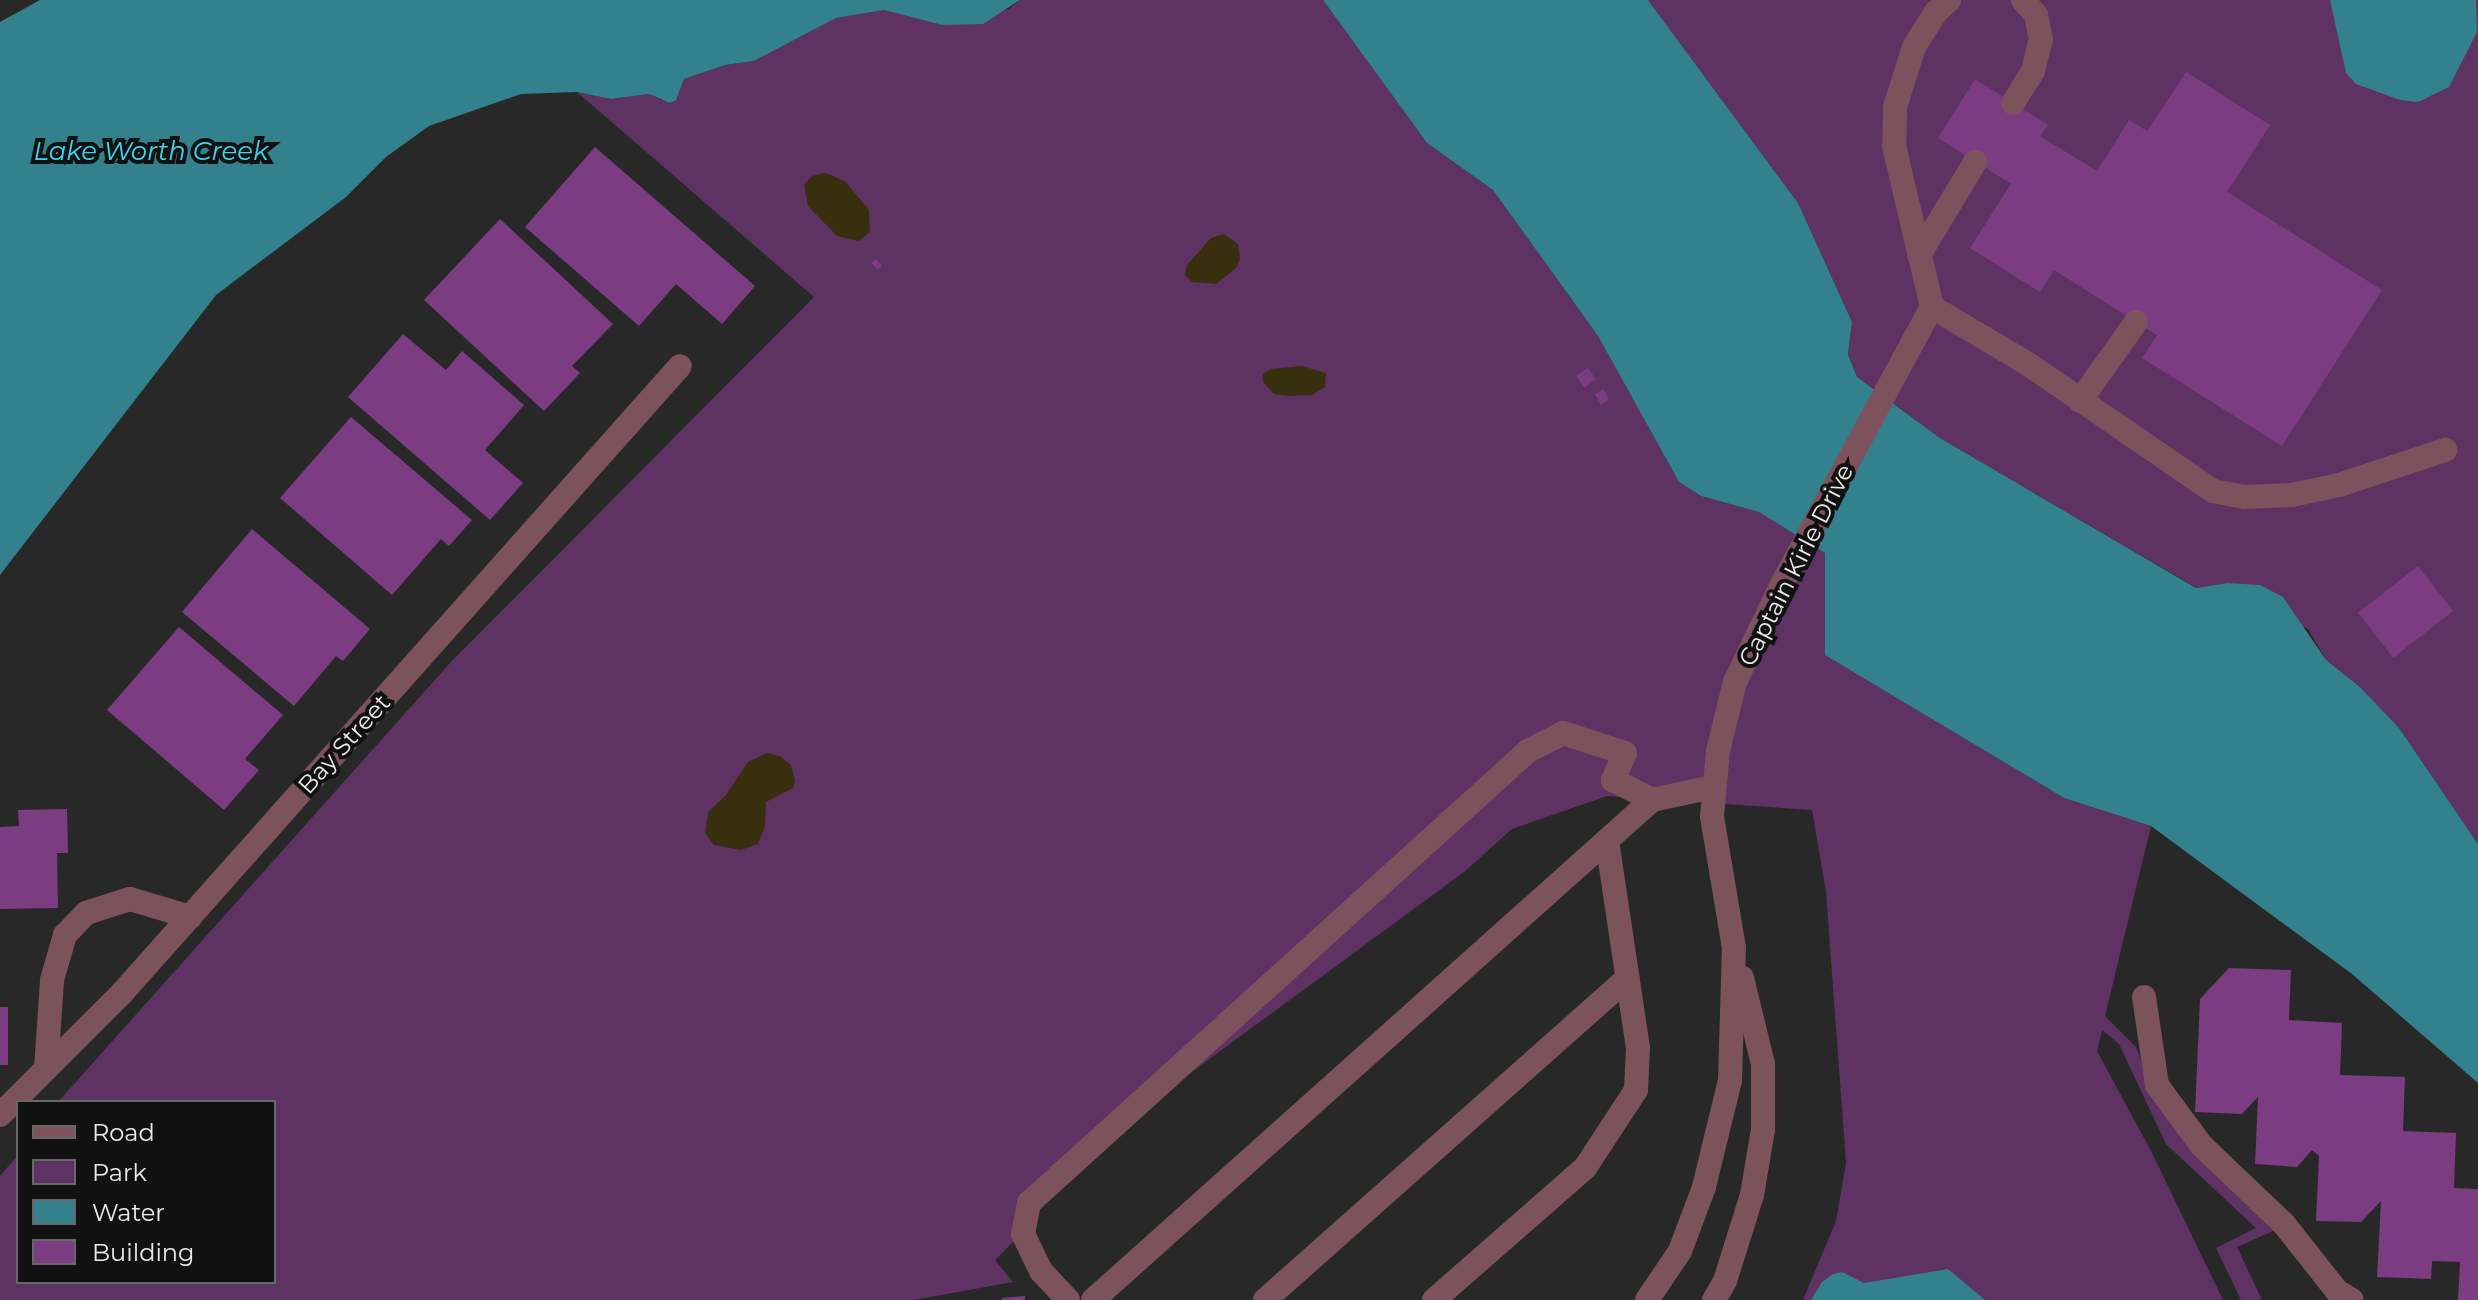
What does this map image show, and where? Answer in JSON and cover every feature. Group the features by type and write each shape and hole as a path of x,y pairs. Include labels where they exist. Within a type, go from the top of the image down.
{"street":[{"path":"1949,0 1936,12 1914,47 1895,107 1894,146 1932,307 2028,364 2213,491 2244,497 2292,495 2339,485 2445,450"},
{"path":"2013,103 2033,71 2041,40 2036,15 2023,0"},
{"path":"1919,255 1975,162"},
{"name":"Captain Kirle Drive","path":"1647,1300 1680,1251 1704,1187 1730,1080 1734,948 1712,816 1713,787 1735,682 1782,584 1932,307"},
{"path":"2080,401 2136,322"},
{"name":"Bay Street","path":"0,1115 122,993 680,366"},
{"path":"1068,1300 1041,1271 1023,1234 1029,1203 1528,751 1563,733 1625,753 1613,780 1652,800"},
{"path":"1093,1300 1652,800 1713,787"},
{"path":"1434,1300 1585,1168 1618,1122 1636,1090 1638,1048 1607,840"},
{"path":"46,1069 52,980 65,935 86,913 130,899 190,917"},
{"path":"1714,1300 1725,1281 1752,1195 1763,1129 1763,1064 1734,948"},
{"path":"1265,1300 1628,978"},
{"path":"2144,997 2157,1085 2201,1145 2284,1224 2337,1291 2352,1300"}],"green space":[{"path":"1020,0 1323,0 1427,143 1493,190 1598,336 1679,482 1701,496 1759,512 1825,553 1826,655 2064,798 2151,826 2105,1016 2136,1047 2158,1105 2275,1230 2237,1247 2262,1300 2241,1300 2216,1248 2256,1228 2166,1144 2119,1044 2102,1030 2097,1051 2151,1151 2223,1300 1803,1300 1836,1221 1846,1163 1826,892 1812,810 1607,796 1512,829 1464,872 1020,1198 1013,1242 995,1260 1013,1282 913,1300 0,1300 0,1176 16,1157 16,1284 276,1284 276,1100 60,1100 450,663 814,297 577,92 611,99 649,94 661,100 676,99 684,79 725,65 754,61 836,18 884,10 942,25 1009,9"},
{"path":"1648,0 2478,0 2478,844 2399,728 2360,687 2326,660 2308,629 2227,583 2197,588 1940,438 1857,377 1848,353 1852,322 1798,203"}],"sand":[{"path":"825,173 845,181 869,210 870,232 859,241 837,236 808,206 804,185 812,176"},
{"path":"1224,234 1238,244 1240,259 1236,268 1216,284 1192,282 1185,275 1187,265 1211,238"},
{"path":"1302,366 1326,373 1325,387 1312,395 1289,396 1274,394 1263,382 1263,374 1271,369"},
{"path":"767,753 780,756 791,765 795,781 793,788 766,802 765,826 758,844 741,850 714,845 705,833 708,812 726,795 748,762"}],"water":[{"name":"Lake Worth Creek","path":"40,0 1020,0 983,24 942,25 884,10 836,18 754,61 725,65 684,79 676,100 670,103 649,94 611,99 577,92 521,94 429,126 386,157 346,197 216,295 0,575 0,22"},
{"path":"1323,0 1648,0 1798,203 1852,322 1848,354 1857,377 1940,438 2196,588 2227,583 2260,585 2283,597 2326,660 2360,687 2399,728 2478,844 2478,1083 2352,974 2151,826 2064,798 1825,655 1825,553 1759,512 1701,496 1679,482 1598,336 1493,190 1427,143"},
{"path":"2330,0 2476,0 2477,32 2449,87 2418,102 2400,100 2356,84 2346,73"},
{"path":"1948,1269 1985,1300 1811,1300 1822,1282 1833,1274 1842,1272 1864,1283"}],"building":[{"path":"2186,72 2270,125 2227,192 2382,290 2282,446 2142,358 2157,335 2054,270 2040,292 1970,248 2011,184 1938,138 1975,79 2048,125 2040,136 2097,171 2129,120 2147,131"},
{"path":"595,147 755,286 722,324 676,284 639,326 525,227"},
{"path":"500,219 613,324 572,366 580,373 544,411 424,300"},
{"path":"876,259 882,266 877,270 871,263"},
{"path":"403,334 446,370 462,351 524,405 485,450 523,483 490,520 348,397"},
{"path":"1588,368 1596,380 1584,387 1576,376"},
{"path":"1603,389 1609,399 1601,405 1595,394"},
{"path":"351,417 472,520 449,546 441,539 392,595 280,498"},
{"path":"252,529 370,629 343,661 336,656 294,706 182,612"},
{"path":"2418,566 2453,611 2393,658 2358,613"},
{"path":"179,627 283,715 245,759 259,770 224,810 107,710"},
{"path":"67,809 68,853 57,853 58,908 0,909 0,827 19,826 18,810"},
{"path":"2229,968 2291,970 2289,1020 2342,1023 2340,1075 2405,1077 2403,1131 2456,1133 2454,1188 2478,1189 2478,1300 2458,1300 2460,1262 2432,1261 2431,1279 2377,1277 2381,1201 2361,1222 2316,1221 2319,1156 2312,1150 2297,1167 2255,1164 2258,1097 2242,1114 2195,1112 2200,999"},
{"path":"0,1007 8,1007 8,1065 0,1065"},
{"path":"1025,1296 1025,1300 1002,1300 1002,1298"}]}
